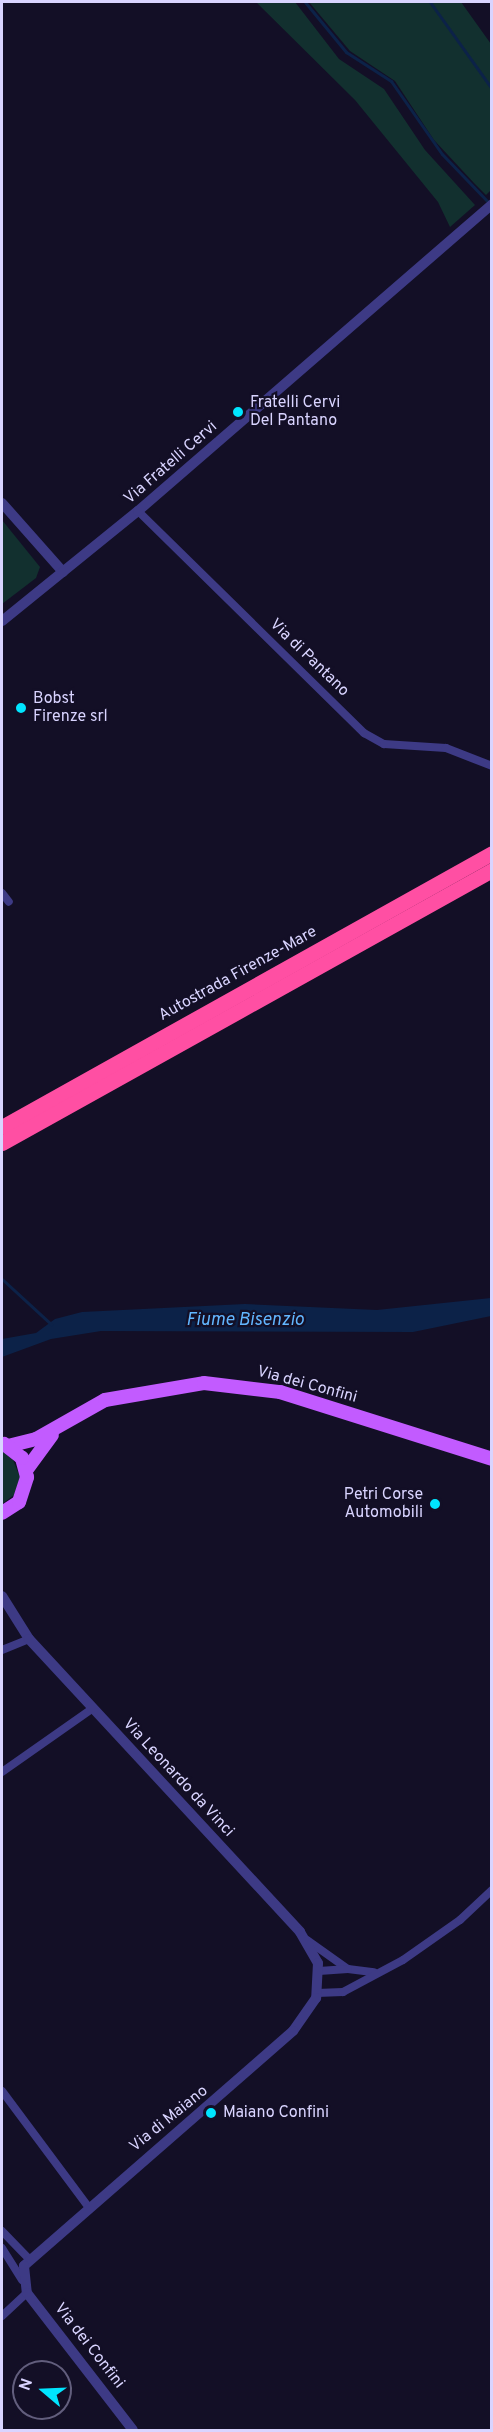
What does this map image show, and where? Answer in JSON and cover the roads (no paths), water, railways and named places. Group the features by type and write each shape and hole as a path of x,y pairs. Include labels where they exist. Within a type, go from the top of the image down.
{"highway":[{"name":"Autostrada Firenze-Mare","path":"2,1127 492,853"},
{"name":"Autostrada Firenze-Mare","path":"2,1143 492,870"}],"main road":[{"name":"Via dei Confini","path":"5,1445 36,1439 76,1414 105,1400 161,1387 241,1385 289,1395 492,1459"},
{"name":"Via dei Confini","path":"3,1514 24,1493 27,1469 40,1446 76,1414"},
{"name":"Via dei Confini","path":"5,1445 27,1469"}],"street":[{"name":"Via Fratelli Cervi","path":"2,621 138,511 492,204"},
{"path":"2,503 63,572"},
{"name":"Via di Pantano","path":"138,511 364,733 384,744 446,748 492,766"},
{"path":"2,893 9,902"},
{"name":"Via Leonardo da Vinci","path":"2,1596 29,1639 305,1939"},
{"path":"2,1650 29,1639"},
{"path":"2,1772 93,1708"},
{"path":"305,1939 312,1989 317,1992 343,1992 460,1920 492,1890"},
{"path":"305,1939 348,1969"},
{"name":"Via di Maiano","path":"28,2259 87,2205 293,2031 317,1992 319,1971 305,1939"},
{"path":"319,1971 348,1969 375,1972"},
{"path":"2,2091 87,2205"},
{"path":"2,2231 28,2259 22,2280"},
{"name":"Via dei Confini","path":"2,2248 22,2280 27,2293 134,2430"},
{"path":"2,2316 27,2293"}],"water":[{"name":"Fiume Bisenzio","path":"491,1298 491,1316 413,1332 101,1331 51,1339 2,1357 2,1339 36,1333 55,1319 82,1312 245,1304 377,1310"}],"waterway":[{"path":"305,2 346,52 391,81 442,154 490,204"},
{"path":"430,2 492,89"},
{"path":"2,1279 51,1324"}],"place":[{"name":"Fratelli Cervi Del Pantano","path":"238,412"},
{"name":"Bobst Firenze srl","path":"21,708"},
{"name":"Petri Corse Automobili","path":"435,1504"},
{"name":"Maiano Confini","path":"211,2113"}]}
